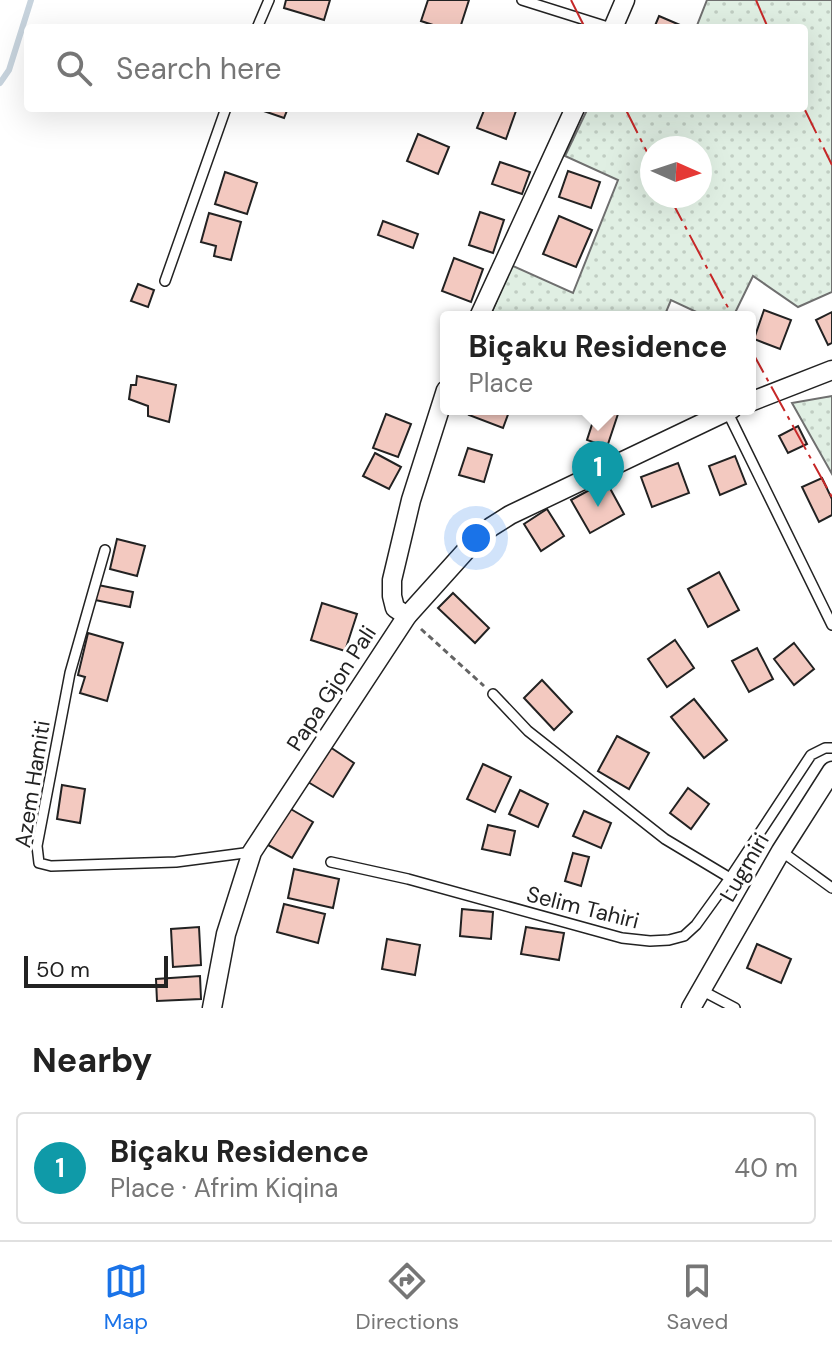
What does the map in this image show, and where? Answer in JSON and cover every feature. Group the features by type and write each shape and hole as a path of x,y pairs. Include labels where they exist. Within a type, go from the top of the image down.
{"street":[{"path":"614,24 625,0"},
{"path":"482,311 573,112"},
{"path":"756,400 832,370"},
{"name":"Papa Gjon Pali","path":"212,1008 226,934 252,852 407,616 395,608 392,580 411,500 440,409"},
{"path":"407,616 491,527 510,515 720,415"},
{"name":"Lugmiri","path":"691,1008 781,851 832,771"}],"lane":[{"path":"259,24 269,0"},
{"path":"522,0 599,24"},
{"path":"165,281 225,112"},
{"path":"732,415 832,625"},
{"name":"Azem Hamiti","path":"105,550 65,696 37,846 39,863 51,866 176,862 252,852"},
{"path":"493,694 528,731 665,839 730,878"},
{"name":"Selim Tahiri","path":"331,862 408,879 622,938 650,941 684,936 696,925 730,878 811,755 832,748"},
{"path":"781,851 832,888"},
{"path":"701,990 735,1008"}],"path":[{"path":"407,616 493,694"}],"green space":[{"path":"707,0 832,0 832,292 798,307 753,276 736,311 694,311 671,300 666,311 492,311 511,265 573,293 618,180 565,156 586,112 808,112 808,24 698,24"},
{"path":"832,396 832,474 792,403"}],"building":[{"path":"286,0 330,0 324,20 284,8"},
{"path":"428,0 469,0 461,24 421,21"},
{"path":"659,16 678,24 656,24"},
{"path":"267,112 286,112 284,118"},
{"path":"483,112 516,112 506,139 477,128"},
{"path":"418,134 449,147 438,174 407,161"},
{"path":"500,162 530,172 522,194 492,184"},
{"path":"568,171 600,182 591,208 559,197"},
{"path":"225,172 257,183 247,214 215,204"},
{"path":"480,212 504,220 493,253 469,245"},
{"path":"209,213 241,222 231,260 214,256 216,246 201,242"},
{"path":"559,216 592,230 576,267 543,254"},
{"path":"383,221 418,234 413,248 378,235"},
{"path":"454,258 483,269 471,302 442,291"},
{"path":"138,284 154,290 148,307 131,301"},
{"path":"764,310 791,320 780,349 756,340"},
{"path":"832,312 832,343 828,345 816,320"},
{"path":"137,376 176,385 169,422 148,416 148,406 129,399 131,385 136,385"},
{"path":"386,414 411,424 398,457 373,448"},
{"path":"469,415 508,415 503,428"},
{"path":"595,415 618,415 607,447 587,440"},
{"path":"798,426 807,444 788,453 779,436"},
{"path":"468,448 492,455 484,482 459,475"},
{"path":"375,453 401,467 389,489 363,476"},
{"path":"735,456 746,484 720,495 709,466"},
{"path":"678,463 689,493 652,507 641,477"},
{"path":"822,478 832,499 832,515 819,522 802,487"},
{"path":"606,481 624,514 590,533 571,500"},
{"path":"547,509 564,536 541,551 524,524"},
{"path":"117,539 145,546 137,576 110,569"},
{"path":"719,572 739,610 708,627 688,589"},
{"path":"98,585 133,592 130,607 95,600"},
{"path":"453,593 489,628 475,643 438,608"},
{"path":"322,603 357,614 345,651 311,640"},
{"path":"88,633 123,643 107,701 80,693 85,677 78,675"},
{"path":"675,640 694,668 667,687 648,659"},
{"path":"794,643 814,669 794,685 774,659"},
{"path":"757,648 773,679 749,692 732,661"},
{"path":"542,680 572,712 554,730 524,698"},
{"path":"694,699 727,740 704,758 671,717"},
{"path":"617,736 649,753 629,789 598,771"},
{"path":"330,747 354,763 333,797 308,782"},
{"path":"483,764 511,777 495,812 467,799"},
{"path":"62,785 85,789 80,823 57,819"},
{"path":"688,788 709,804 691,829 670,813"},
{"path":"520,790 548,804 538,827 509,814"},
{"path":"289,808 313,822 292,858 268,845"},
{"path":"584,811 611,823 601,848 573,836"},
{"path":"488,825 515,831 510,855 482,849"},
{"path":"573,853 589,857 581,886 565,881"},
{"path":"294,869 339,879 333,908 288,898"},
{"path":"284,904 325,914 318,943 277,932"},
{"path":"462,909 493,912 491,939 460,936"},
{"path":"199,927 201,965 173,967 171,929"},
{"path":"526,927 564,933 559,960 521,954"},
{"path":"387,939 420,945 415,975 382,969"},
{"path":"757,944 791,959 781,983 747,968"},
{"path":"200,976 201,999 157,1001 156,979"}],"waterway":[{"path":"0,83 9,70 31,0"}],"power":[{"path":"571,0 583,24"},
{"path":"756,0 766,24"},
{"path":"627,112 640,138"},
{"path":"806,112 832,165"},
{"path":"675,208 730,311"},
{"path":"756,359 832,497"}],"place":[{"name":"Biçaku Residence","path":"598,507"}]}
